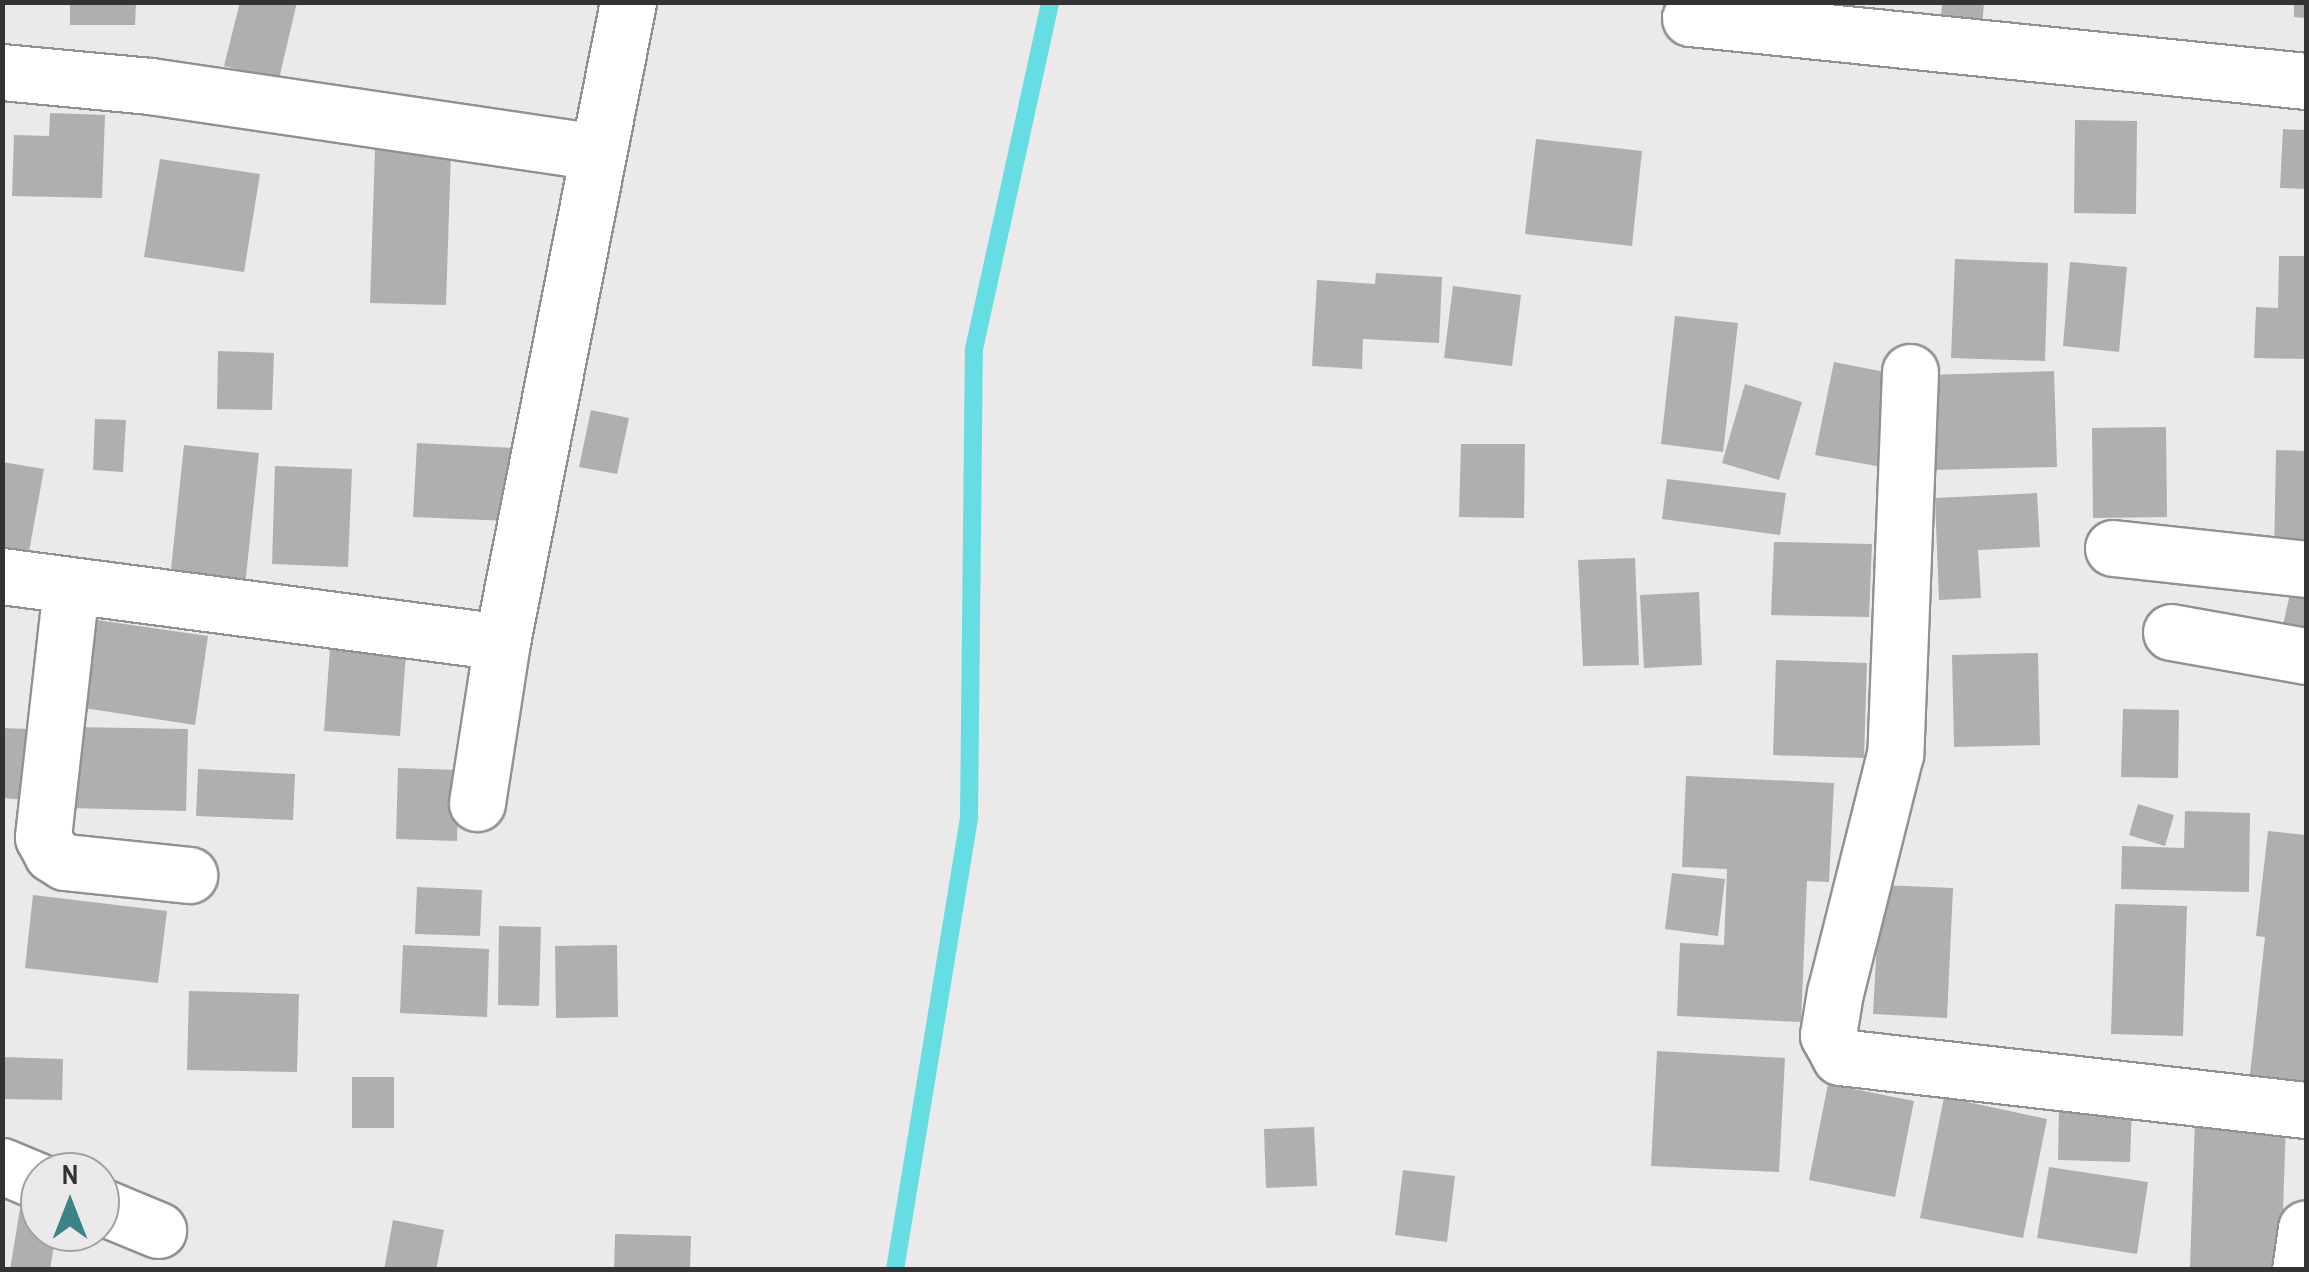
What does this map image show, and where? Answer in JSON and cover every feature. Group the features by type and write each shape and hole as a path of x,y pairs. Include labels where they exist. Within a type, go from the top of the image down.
{"street":[{"path":"476,803 502,642 628,2"},
{"path":"1690,18 2306,81"},
{"path":"2,72 150,86 597,152"},
{"path":"1910,372 1895,754 1834,992 1828,1034 1840,1057 2306,1110"},
{"path":"2113,548 2306,568"},
{"path":"2,576 502,642"},
{"path":"71,587 43,836 52,854 65,862 189,874"},
{"path":"2170,632 2306,656"},
{"path":"120,1214 158,1230"},
{"path":"2300,1270 2306,1228"}],"building":[{"path":"70,2 136,2 135,25 70,25"},
{"path":"240,2 297,2 279,79 224,66"},
{"path":"1942,2 1984,2 1981,43 1940,41"},
{"path":"2294,2 2306,2 2306,18 2294,17"},
{"path":"50,113 105,115 102,198 12,196 14,135 49,136"},
{"path":"2075,120 2137,121 2136,214 2074,213"},
{"path":"2283,129 2306,130 2306,189 2280,188"},
{"path":"1536,139 1642,151 1632,246 1525,234"},
{"path":"375,149 451,151 446,305 370,303"},
{"path":"160,159 260,174 244,272 144,257"},
{"path":"2279,256 2306,256 2306,359 2254,358 2256,307 2278,308"},
{"path":"1955,259 2048,263 2045,361 1951,358"},
{"path":"2070,262 2127,267 2119,352 2063,346"},
{"path":"1376,273 1442,277 1439,343 1363,339 1362,369 1312,366 1317,280 1375,284"},
{"path":"1453,286 1521,295 1512,366 1444,358"},
{"path":"1675,316 1738,323 1723,452 1661,444"},
{"path":"218,351 274,353 272,410 217,409"},
{"path":"1834,362 1900,375 1882,467 1815,455"},
{"path":"2054,371 2057,467 1931,470 1928,375"},
{"path":"1745,384 1802,402 1779,480 1722,463"},
{"path":"591,410 629,418 617,474 579,467"},
{"path":"95,419 126,420 123,472 93,470"},
{"path":"2166,427 2167,517 2093,518 2092,428"},
{"path":"417,443 513,448 509,521 413,517"},
{"path":"1461,444 1525,444 1524,518 1459,517"},
{"path":"184,445 259,453 245,586 170,579"},
{"path":"2276,450 2306,451 2306,558 2274,557"},
{"path":"2,462 44,469 28,557 2,553"},
{"path":"275,466 352,469 348,567 272,564"},
{"path":"1667,479 1786,493 1780,535 1662,519"},
{"path":"2037,493 2040,547 1978,550 1981,598 1939,600 1935,498"},
{"path":"1774,542 1872,544 1869,617 1771,615"},
{"path":"1635,558 1639,665 1583,666 1578,560"},
{"path":"2295,572 2306,575 2306,634 2282,629"},
{"path":"1699,592 1702,665 1644,668 1640,595"},
{"path":"97,620 208,636 195,725 84,708"},
{"path":"330,648 406,653 400,736 324,731"},
{"path":"2038,653 2040,745 1954,747 1952,655"},
{"path":"1776,660 1867,663 1864,758 1773,755"},
{"path":"2123,709 2179,710 2178,778 2121,777"},
{"path":"72,727 188,729 186,811 70,808"},
{"path":"2,728 30,729 27,800 2,798"},
{"path":"398,768 459,770 457,841 396,839"},
{"path":"198,769 295,774 293,820 196,816"},
{"path":"1686,776 1834,783 1829,882 1807,881 1801,1022 1677,1016 1680,943 1724,945 1727,869 1682,867"},
{"path":"2138,804 2174,815 2165,846 2129,835"},
{"path":"2185,811 2250,813 2249,892 2121,889 2122,846 2184,848"},
{"path":"2268,831 2306,835 2306,1090 2249,1084 2265,937 2256,936"},
{"path":"1672,873 1725,879 1718,936 1665,929"},
{"path":"1880,885 1953,888 1947,1018 1873,1014"},
{"path":"417,887 482,890 480,936 415,934"},
{"path":"33,895 167,911 158,983 25,968"},
{"path":"2115,904 2187,906 2183,1036 2111,1034"},
{"path":"499,926 541,927 539,1006 498,1005"},
{"path":"403,945 489,949 487,1017 400,1013"},
{"path":"617,945 618,1017 556,1018 555,946"},
{"path":"189,991 299,994 297,1072 187,1070"},
{"path":"1657,1051 1785,1058 1779,1172 1651,1166"},
{"path":"2,1057 63,1059 62,1100 2,1099"},
{"path":"352,1077 394,1077 394,1128 352,1128"},
{"path":"1828,1084 1914,1101 1895,1197 1809,1180"},
{"path":"1944,1097 2047,1119 2023,1238 1920,1218"},
{"path":"2059,1103 2132,1105 2130,1162 2058,1160"},
{"path":"2195,1119 2286,1122 2281,1270 2190,1267"},
{"path":"1314,1127 1317,1186 1266,1188 1264,1129"},
{"path":"2049,1167 2148,1182 2137,1254 2037,1238"},
{"path":"1403,1170 1455,1176 1447,1242 1395,1235"},
{"path":"20,1208 20,1252 53,1252 50,1270 10,1270"},
{"path":"393,1220 444,1230 436,1270 384,1270"},
{"path":"615,1234 691,1236 690,1270 614,1270"}],"waterway":[{"path":"895,1270 969,817 974,349 1050,2"}]}
